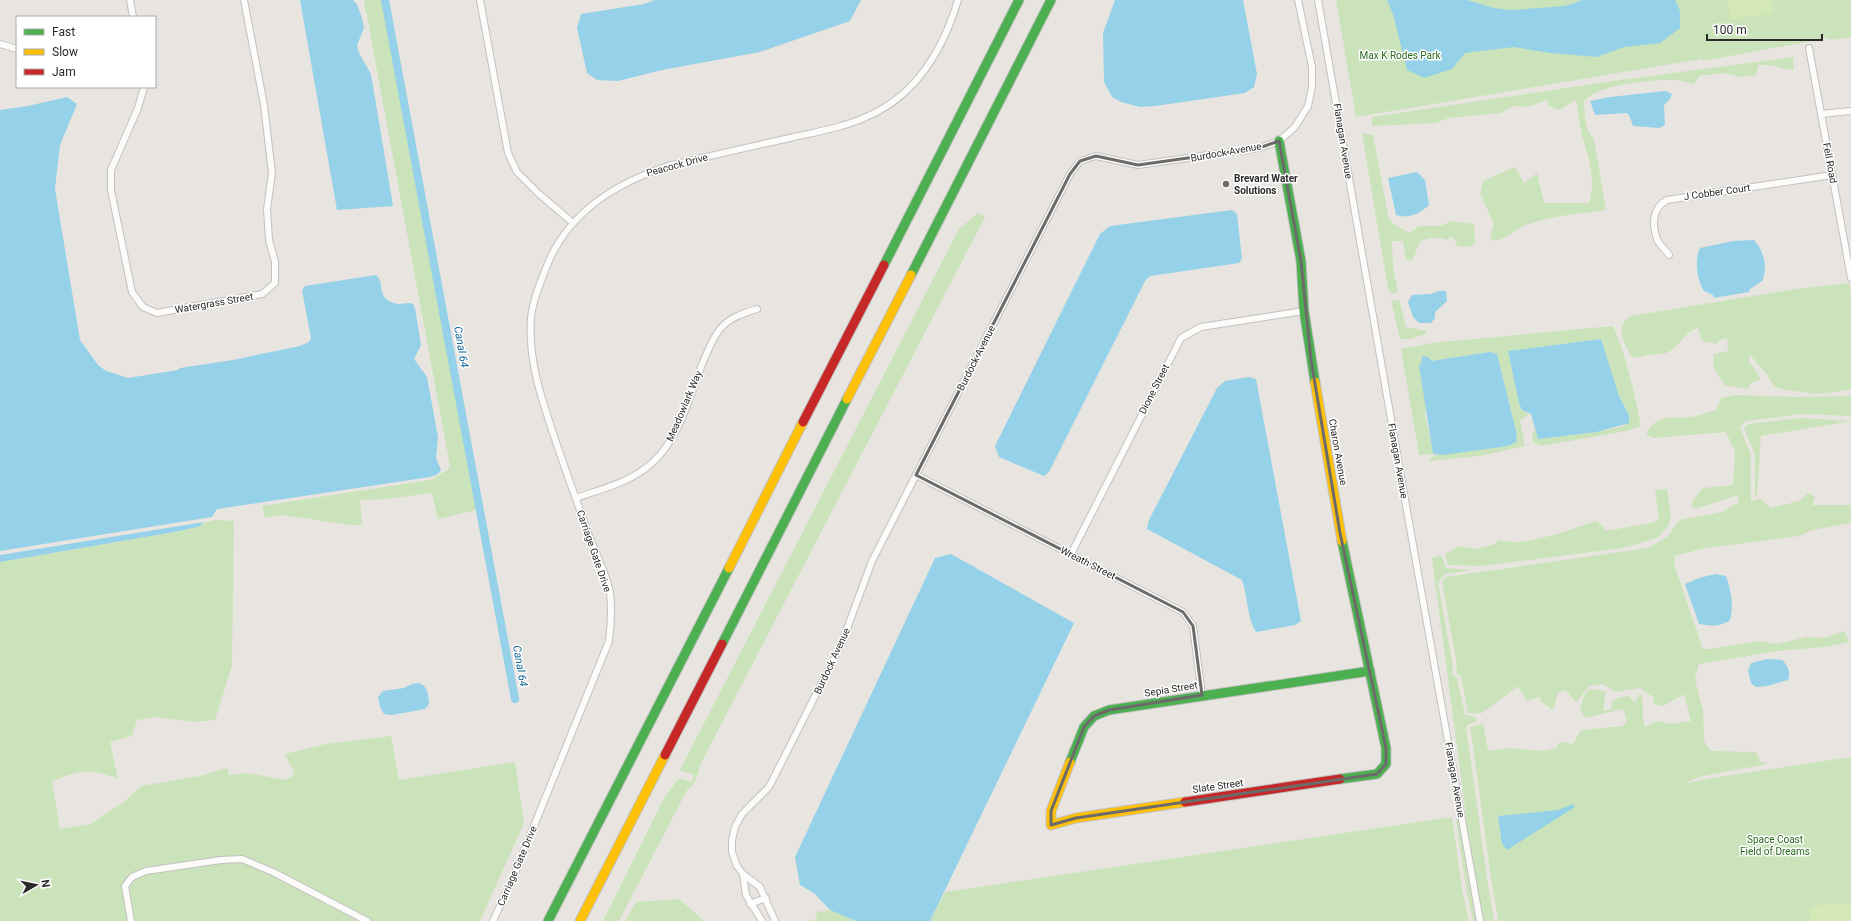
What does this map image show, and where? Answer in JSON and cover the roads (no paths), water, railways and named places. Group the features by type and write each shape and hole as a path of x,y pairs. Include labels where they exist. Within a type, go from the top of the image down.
{"main road":[{"path":"548,921 1019,0"},
{"path":"580,921 1051,0"},
{"name":"Charon Avenue","path":"1279,141 1301,261 1304,311 1340,533 1386,748 1386,764"},
{"name":"Sepia Street","path":"1051,825 1051,811 1084,727 1094,716 1109,710 1370,671"},
{"name":"Slate Street","path":"1051,825 1076,818 1377,774 1386,764"}],"street":[{"path":"130,0 133,16"},
{"name":"Watergrass Street","path":"144,88 138,108 111,170 111,190 132,292 142,306 157,313 262,294 275,283 275,262 269,240 267,209 272,174 264,105 244,0"},
{"path":"480,0 508,153 517,172 538,193 573,223"},
{"name":"Peacock Drive","path":"573,223 605,194 646,173 668,166 836,127 865,118 884,108 900,97 913,84 934,58 951,24 958,0"},
{"name":"Burdock Avenue","path":"775,921 760,887 743,874 737,866 732,852 732,840 735,827 742,814 769,787 841,645 872,561 1070,174 1080,161 1096,156 1138,165 1259,148 1279,141 1295,127 1308,106 1312,87 1312,67 1298,0"},
{"name":"Flanagan Avenue","path":"1318,0 1480,921"},
{"path":"0,44 16,49"},
{"name":"Fell Road","path":"1809,48 1851,278"},
{"path":"1821,114 1851,111"},
{"name":"J Cobber Court","path":"1670,255 1658,240 1654,219 1655,210 1659,204 1667,200 1832,175"},
{"name":"Carriage Gate Drive","path":"492,921 512,880 609,642 612,619 610,592 541,398 534,372 531,347 531,317 538,289 555,247 573,223"},
{"name":"Meadowlark Way","path":"576,498 626,480 652,463 666,448 677,429 710,344 720,328 732,318 756,309"},
{"name":"Dione Street","path":"1070,554 1181,338 1201,327 1304,311"},
{"name":"Wreath Street","path":"916,475 1182,612 1193,626 1202,695"},
{"path":"131,921 125,886 132,877 146,871 221,860 242,859 273,872 367,921"},
{"name":"Burdock Avenue","path":"743,874 746,894 750,904 762,921"},
{"path":"750,904 766,898"}],"water":[{"path":"300,0 353,0 357,4 364,28 357,45 359,53 371,74 393,206 337,210"},
{"path":"655,0 861,0 850,21 760,52 662,70 618,81 597,80 587,73 577,28 581,14 644,4"},
{"path":"1115,0 1243,0 1257,74 1254,87 1245,93 1155,106 1140,107 1121,102 1112,97 1104,82 1103,33"},
{"path":"1387,0 1467,0 1494,8 1511,10 1565,6 1583,0 1675,0 1680,11 1680,28 1660,43 1624,47 1597,57 1550,53 1514,47 1465,53 1452,69 1424,78 1407,70 1393,14"},
{"path":"1665,91 1672,94 1670,99 1664,105 1665,125 1659,128 1633,126 1627,113 1595,115 1590,101 1610,97"},
{"path":"67,97 77,104 60,145 55,189 80,340 98,365 106,371 128,378 233,360 300,346 309,342 311,338 302,290 305,286 376,275 379,278 383,294 388,301 397,304 411,303 415,308 421,345 414,359 427,377 438,437 436,458 441,470 438,474 430,477 217,509 212,517 0,551 0,110 28,106"},
{"path":"1417,172 1425,180 1429,205 1414,215 1396,215 1388,178"},
{"path":"1232,210 1237,214 1242,259 1239,263 1150,276 1145,281 1049,472 1044,476 999,457 995,446 1100,234 1110,226"},
{"path":"1754,240 1763,254 1765,271 1762,281 1750,289 1749,292 1714,298 1713,295 1704,291 1697,270 1697,258 1700,248 1733,241"},
{"path":"1439,291 1446,291 1447,301 1435,312 1435,318 1431,323 1419,323 1413,317 1408,302 1412,295 1431,294"},
{"path":"1601,339 1619,396 1629,415 1629,423 1597,432 1538,439 1531,414 1522,410 1519,403 1508,351"},
{"path":"1490,352 1497,354 1517,435 1516,442 1508,446 1443,455 1433,454 1419,366 1422,361 1422,356 1428,357 1431,361"},
{"path":"1249,377 1256,379 1301,621 1295,625 1256,632 1249,614 1242,580 1147,529 1149,520 1217,388 1225,381"},
{"path":"204,522 200,526 180,531 0,562 0,555"},
{"path":"951,554 1074,623 930,921 856,921 830,910 814,893 800,885 795,857 935,558"},
{"path":"1715,574 1726,576 1728,581 1732,604 1730,620 1723,624 1699,624 1685,584 1699,578"},
{"path":"1767,659 1782,660 1788,669 1788,680 1767,686 1756,687 1751,683 1748,671 1751,663"},
{"path":"419,683 425,687 428,694 429,704 425,709 392,715 384,714 380,707 378,697 383,691 404,688 412,684"},
{"path":"1573,804 1575,807 1507,850 1502,844 1498,816 1558,810"}],"waterway":[{"name":"Canal 64","path":"385,0 515,699"}],"place":[{"name":"Brevard Water Solutions","path":"1226,184"}],"park label":[{"name":"Max K Rodes Park","path":"1400,55"},
{"name":"Space Coast Field of Dreams","path":"1775,844"}]}
